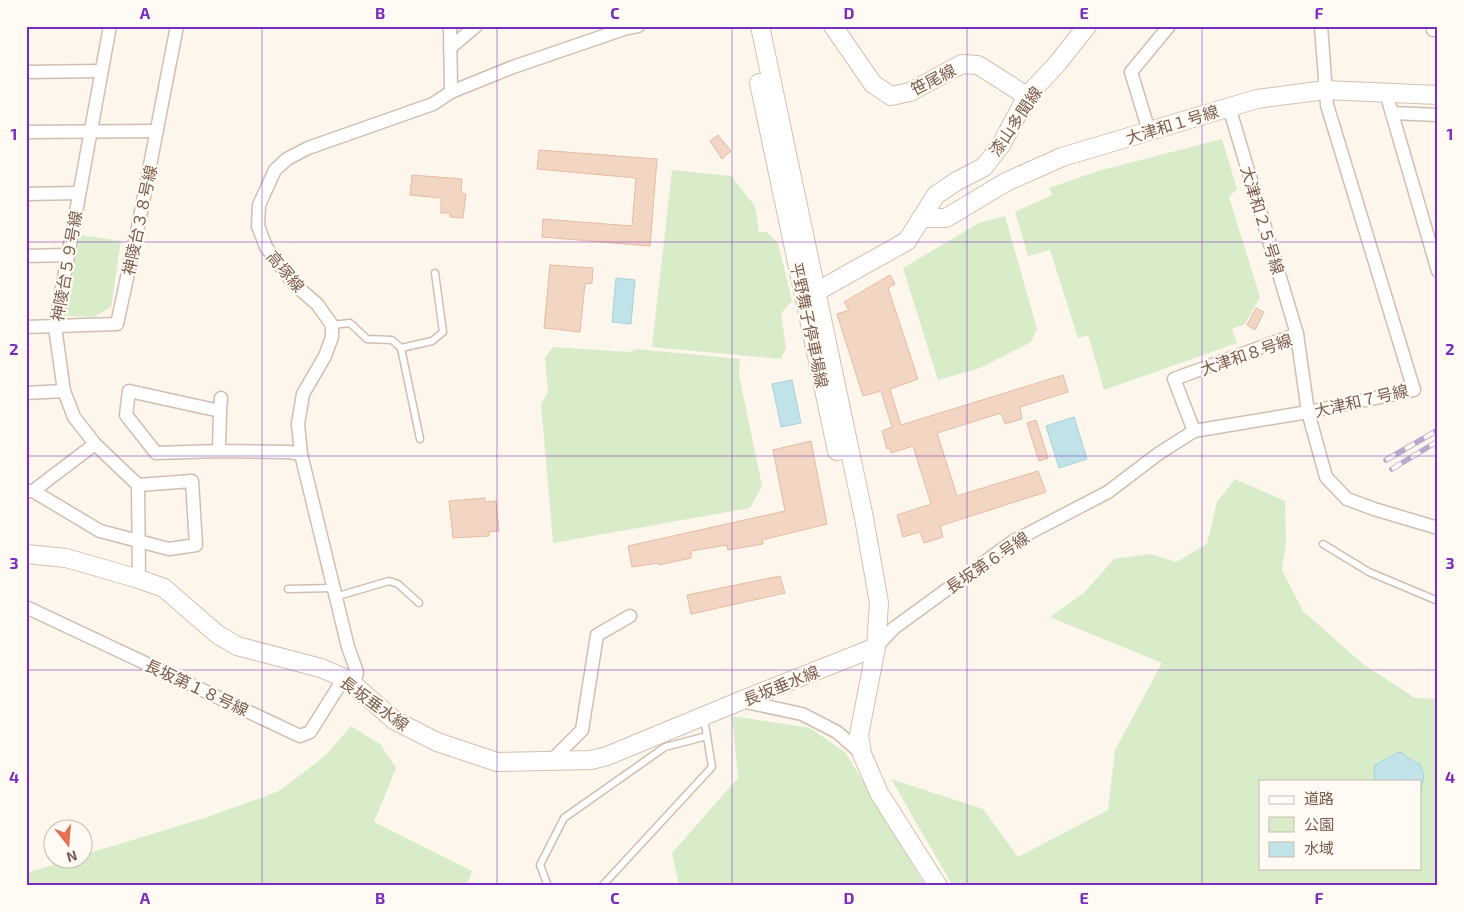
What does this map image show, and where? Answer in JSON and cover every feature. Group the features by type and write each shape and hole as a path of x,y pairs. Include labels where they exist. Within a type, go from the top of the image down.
{"main road":[{"name":"平野舞子停車場線","path":"748,26 864,518 879,603 876,647 859,735 862,754 879,793 938,886"},
{"name":"平野舞子停車場線","path":"760,26 810,295"},
{"name":"笹尾線","path":"833,26 873,84 891,96 910,92 962,64 978,65 1028,96"},
{"name":"漆山多聞線","path":"810,295 907,241 936,195 984,166 1000,145 1028,96 1057,64 1087,26"},
{"name":"大津和１号線","path":"921,218 946,218 1006,182 1062,157 1257,99 1326,90 1438,95"},
{"name":"長坂垂水線","path":"26,554 66,558 139,578 164,588 217,634 237,646 321,668 349,681 394,720 437,742 497,762 591,760 607,756 876,647"}],"street":[{"name":"神陵台５９号線","path":"110,26 55,327 64,392 74,417 96,444 138,485"},
{"name":"神陵台３８号線","path":"26,327 116,324 138,227 177,26"},
{"path":"450,26 451,92"},
{"path":"450,48 476,26"},
{"name":"高塚線","path":"332,325 317,304 295,285 266,248 258,226 259,205 275,170 308,148 433,104 451,92 513,67 627,28 638,26"},
{"path":"1149,130 1131,72 1169,26"},
{"path":"1321,26 1326,90"},
{"path":"26,72 102,71"},
{"name":"大津和７号線","path":"1108,492 1158,454 1194,431 1308,412 1414,390 1328,105 1326,90"},
{"path":"1386,93 1438,271"},
{"name":"大津和２５号線","path":"1229,106 1297,334"},
{"path":"1392,113 1438,116"},
{"path":"26,132 157,131"},
{"path":"26,194 79,193"},
{"path":"26,256 68,255"},
{"path":"332,325 332,337 325,356 303,394 298,424 300,454 348,647 357,672 349,681"},
{"name":"大津和８号線","path":"1194,431 1174,379 1297,334 1308,412 1326,477 1346,499 1438,528"},
{"path":"220,411 129,391 126,415 156,453 218,451 289,452 300,454"},
{"path":"26,393 64,392"},
{"path":"218,451 221,398"},
{"path":"96,444 29,491 100,531 137,540 170,549 196,545 192,481 138,485 137,540 139,578"},
{"name":"長坂第６号線","path":"876,647 894,628 1012,542 1108,492"},
{"name":"長坂第１８号線","path":"26,607 300,736 310,732 349,681"},
{"path":"552,760 582,730 597,635 630,616"},
{"path":"740,701 802,714 837,732 862,754"}],"lane":[{"path":"401,348 432,341 443,332 435,273"},
{"path":"332,325 350,323 367,339 392,340 401,348 420,439"},
{"path":"1323,544 1369,572 1438,601"},
{"path":"288,590 334,592 389,581 398,584 418,603"},
{"path":"602,886 712,767 704,717"},
{"path":"548,886 540,865 564,818 665,746 707,736"}],"green space":[{"path":"1222,139 1237,189 1229,197 1260,297 1245,324 1232,329 1237,343 1104,390 1088,335 1078,338 1050,250 1028,256 1015,212 1052,195 1049,188 1098,171"},
{"path":"672,170 731,176 755,206 759,232 767,232 778,243 792,301 781,313 786,348 781,359 652,347"},
{"path":"1005,216 1037,329 1031,342 980,368 938,380 903,268 979,223"},
{"path":"80,235 121,241 111,307 94,317 64,316"},
{"path":"553,347 629,352 637,349 740,359 739,375 762,486 750,508 553,543 541,404 548,392 545,358"},
{"path":"1235,479 1285,501 1286,542 1282,570 1303,611 1363,664 1415,698 1438,699 1438,886 953,886 891,779 983,809 1018,857 1108,810 1115,750 1162,663 1050,617 1084,593 1114,559 1151,554 1176,562 1207,544 1217,502"},
{"path":"732,716 810,728 846,753 925,886 679,886 672,853 738,778"},
{"path":"351,726 381,745 396,768 374,822 472,871 467,886 26,886 26,873 42,868 42,870 92,870 92,852 208,817 279,791 325,756"}],"water":[{"path":"616,278 635,280 631,324 612,322"},
{"path":"792,380 801,423 781,427 772,384"},
{"path":"1074,417 1087,459 1059,468 1046,426"},
{"path":"1402,752 1406,757 1420,764 1424,776 1422,786 1422,780 1375,780 1375,765 1394,754"}],"building":[{"path":"718,135 731,151 722,159 710,141"},
{"path":"539,150 657,159 650,246 542,237 543,219 632,226 636,178 537,169"},
{"path":"412,175 462,179 461,193 466,194 463,218 450,217 450,213 441,213 441,198 410,195"},
{"path":"550,265 593,268 592,283 585,284 580,332 544,328"},
{"path":"890,275 895,284 888,288 918,379 890,389 901,425 1063,375 1068,392 1020,407 1022,419 1005,424 1001,413 937,433 957,496 1038,471 1046,492 940,526 943,537 924,543 920,532 903,537 897,515 931,504 913,446 891,453 890,448 887,449 882,431 892,427 881,391 863,396 837,314 849,310 844,302"},
{"path":"1256,308 1264,312 1255,330 1247,325"},
{"path":"1036,420 1048,458 1039,461 1027,423"},
{"path":"811,441 827,524 762,540 763,544 728,550 727,545 691,551 691,558 659,565 659,563 632,567 628,546 785,511 773,450"},
{"path":"485,498 485,502 496,501 499,531 489,532 489,536 453,538 449,501"},
{"path":"780,576 785,593 691,614 687,595"}],"railway":[{"path":"1386,460 1438,430"},
{"path":"1392,469 1438,441"}]}
